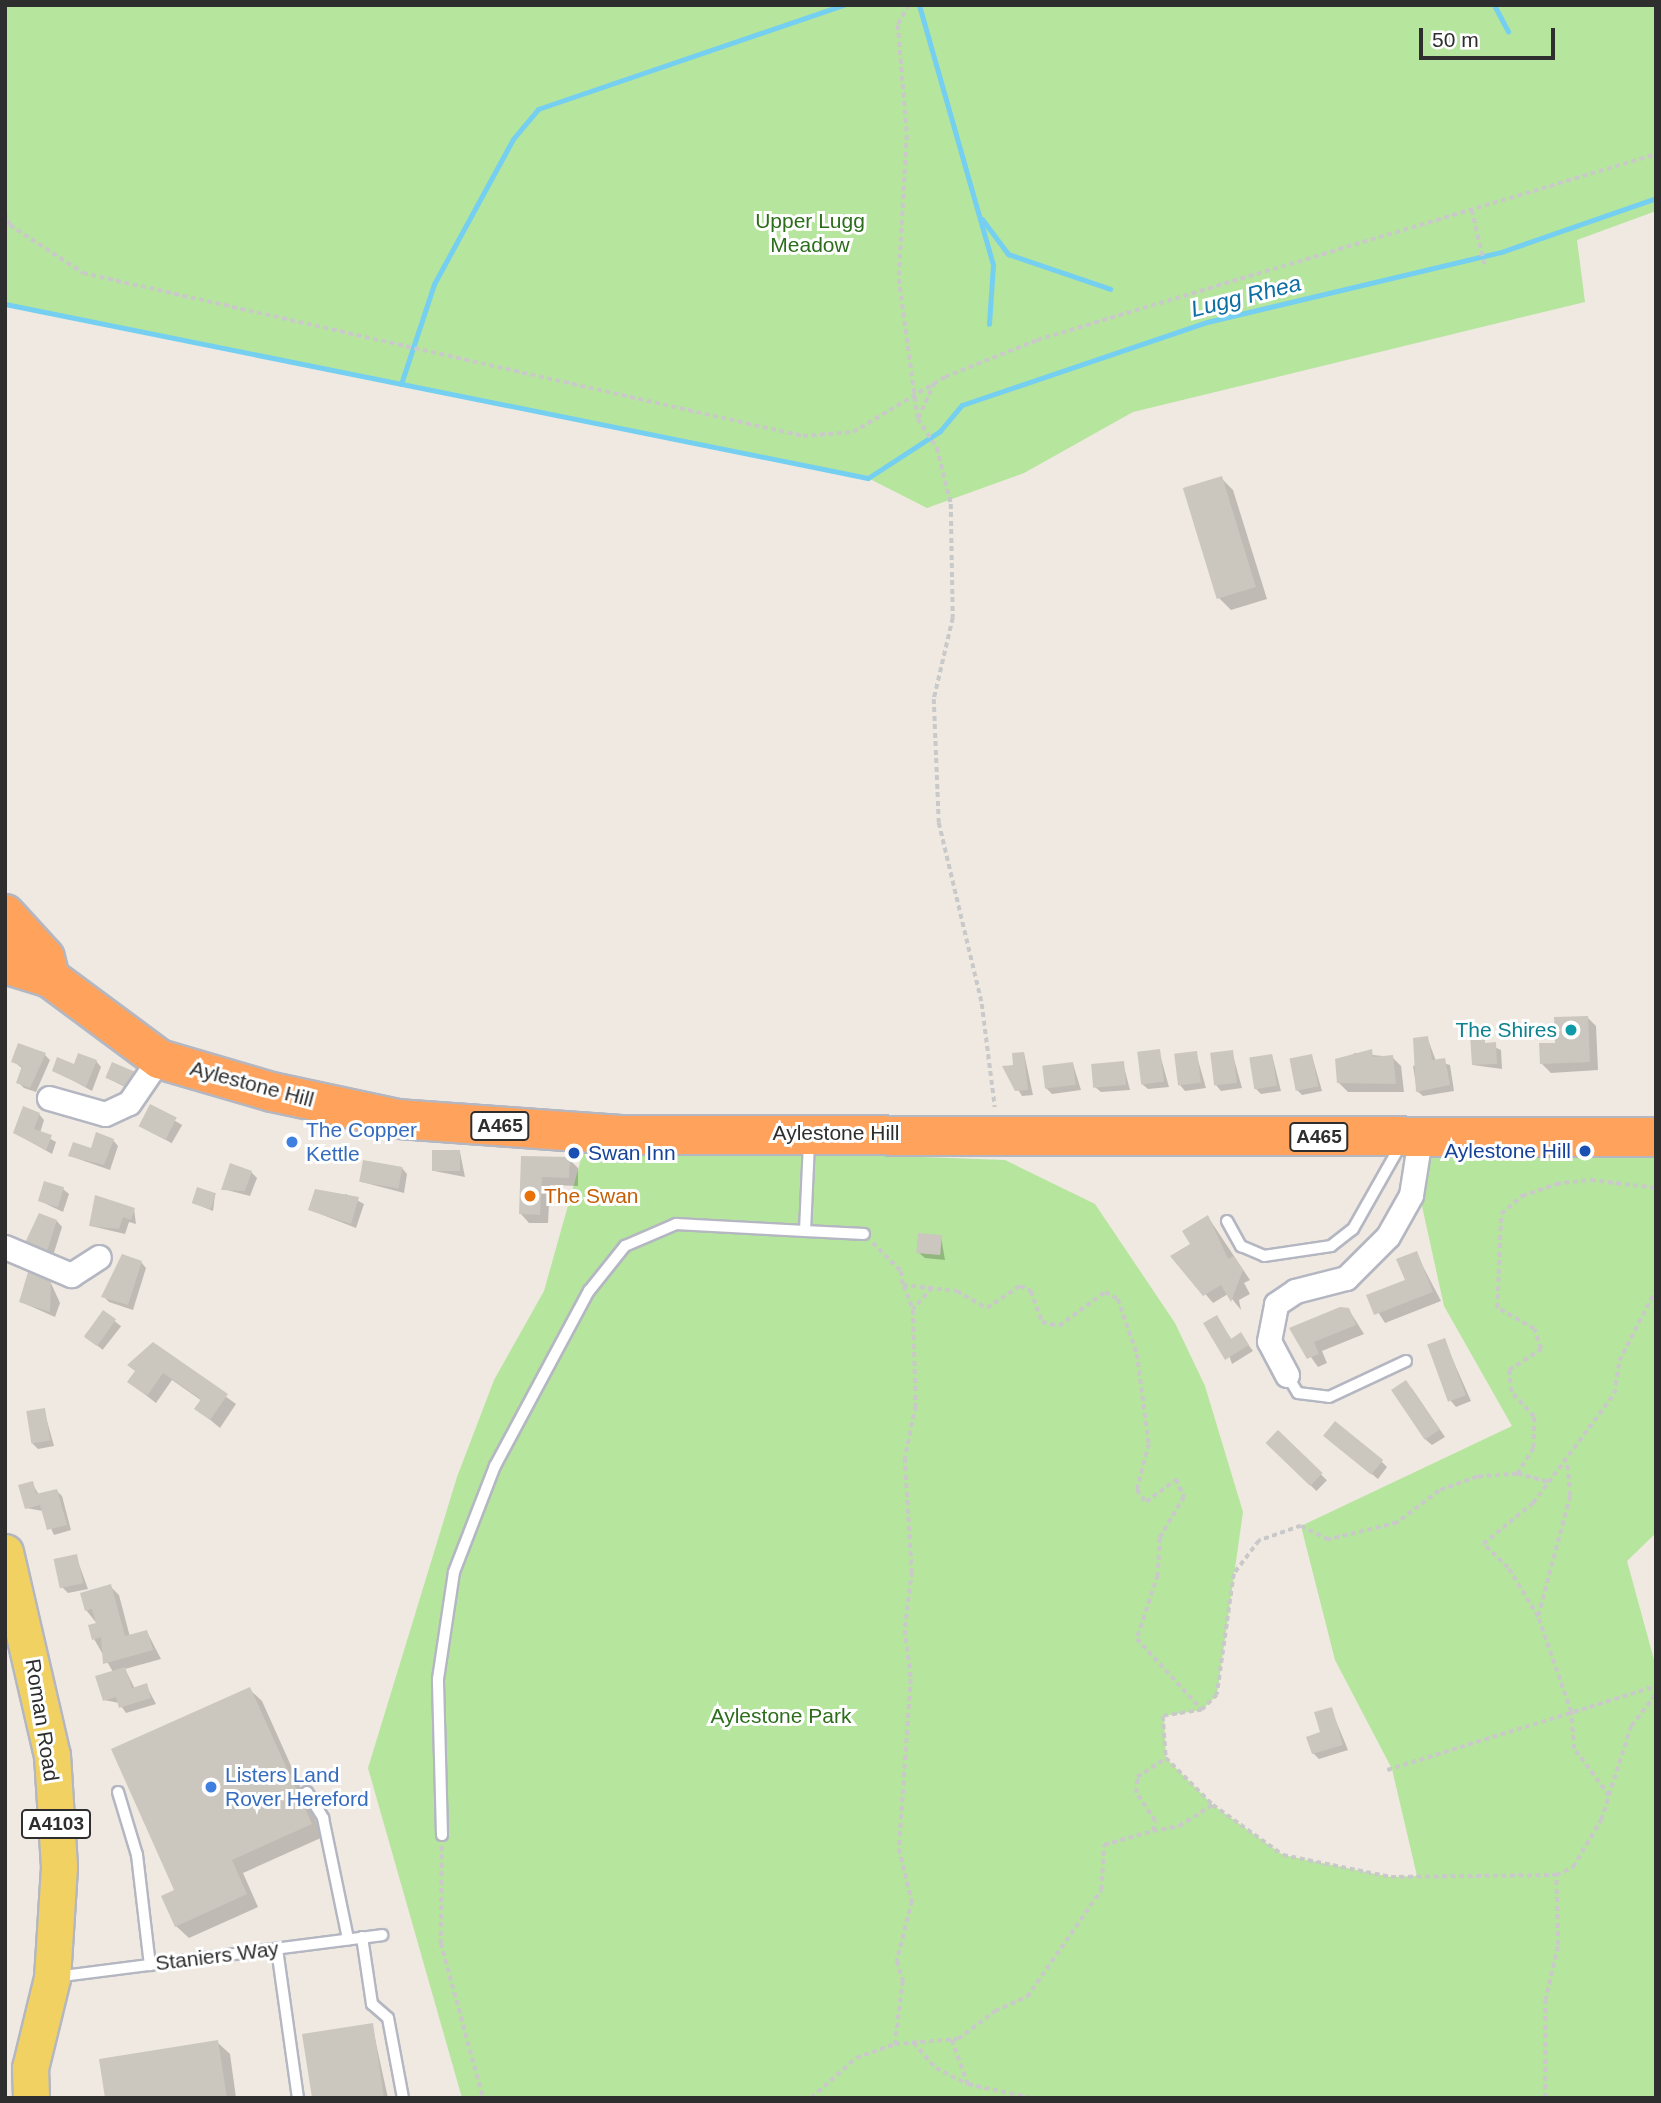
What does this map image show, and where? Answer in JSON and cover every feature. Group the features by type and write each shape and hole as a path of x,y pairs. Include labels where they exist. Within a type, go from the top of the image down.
{"highway":[{"name":"Aylestone Hill","path":"5,914 45,958 50,978"},
{"path":"5,919 5,936"},
{"name":"Aylestone Hill","path":"5,964 50,978 159,1059 272,1092 398,1119 622,1135 809,1132 1412,1138 1656,1137"}],"main road":[{"name":"Roman Road","path":"5,1552 52,1755 59,1867 52,1978 30,2068 31,2098"}],"street":[{"path":"49,1098 106,1114 129,1103 159,1059"},
{"path":"1287,1375 1269,1341 1276,1304 1295,1291 1346,1278 1388,1236 1411,1195 1412,1138"},
{"path":"5,1247 71,1276 99,1257"}],"lane":[{"path":"805,1231 809,1132"},
{"path":"1227,1221 1241,1246 1264,1256 1331,1246 1353,1229 1412,1138"},
{"path":"442,1835 438,1679 454,1572 495,1466 589,1291 625,1246 676,1224 863,1234"},
{"path":"1287,1375 1298,1393 1329,1397 1406,1361"},
{"path":"118,1792 137,1855 150,1965"},
{"path":"307,1792 323,1818 348,1939"},
{"name":"Staniers Way","path":"52,1978 382,1935"},
{"path":"362,1937 372,2004 388,2018 403,2098"},
{"path":"277,1948 298,2098"}],"path":[{"path":"909,5 898,25 907,135 899,279 918,419 937,448 951,504 953,605 934,699 939,823 982,1004 999,1133"},
{"path":"5,213 10,225 82,273 803,436 853,432 935,382 1037,340 1656,154"},
{"path":"1472,210 1485,266"},
{"path":"918,419 935,382"},
{"path":"1517,1474 1533,1448 1534,1417 1511,1392 1509,1370 1541,1349 1534,1329 1497,1308 1501,1214 1522,1196 1556,1184 1591,1180 1656,1188"},
{"path":"863,1234 901,1271 903,1285 913,1310 916,1406 905,1458 912,1572 905,1630 912,1679 899,1849 912,1912 897,1961 903,1981 895,2044"},
{"path":"903,1285 957,1291 987,1308 1020,1286 1031,1291 1042,1322 1059,1326 1105,1292 1118,1299 1137,1354 1149,1444 1137,1490 1146,1502 1176,1479 1184,1497 1160,1538 1158,1575 1137,1639 1202,1710"},
{"path":"913,1310 932,1288"},
{"path":"1609,1796 1574,1749 1571,1712 1538,1616 1508,1568 1483,1544 1533,1503 1547,1482 1567,1462 1614,1394 1619,1361 1656,1289"},
{"path":"1538,1616 1570,1496 1567,1462"},
{"path":"1547,1482 1517,1474 1477,1477 1439,1491 1398,1522 1328,1540 1301,1526 1259,1541 1234,1574 1217,1695 1202,1710 1163,1716 1166,1758 1213,1805 1283,1855 1339,1869 1391,1877 1556,1875 1573,1867 1609,1796 1630,1726 1656,1694"},
{"path":"1387,1770 1656,1686"},
{"path":"1153,1831 1155,1821 1136,1793 1137,1777 1166,1758"},
{"path":"811,2098 856,2058 895,2044 952,2040 1027,1997 1101,1890 1104,1846 1179,1826 1213,1805"},
{"path":"442,1835 441,1943 484,2098"},
{"path":"1545,2098 1545,2001 1558,1945 1556,1875"},
{"path":"952,2040 968,2084"},
{"path":"914,2043 936,2068 968,2084 1031,2098"}],"green space":[{"name":"Upper Lugg Meadow","path":"5,5 1656,5 1656,211 1577,240 1585,302 1133,412 1024,473 927,508 868,478 5,304"},
{"name":"Aylestone Park","path":"585,1145 1005,1160 1095,1204 1175,1323 1205,1386 1243,1512 1217,1695 1202,1710 1164,1716 1166,1758 1213,1805 1283,1855 1391,1877 1417,1876 1392,1769 1335,1660 1301,1526 1512,1426 1444,1306 1420,1197 1425,1149 1656,1149 1656,1533 1627,1561 1656,1667 1656,2098 462,2098 368,1768 457,1477 494,1380 544,1291"}],"building":[{"path":"1222,476 1256,587 1217,599 1183,488"},
{"name":"The Shires","path":"1588,1016 1590,1062 1540,1064 1539,1043 1555,1043 1554,1017"},
{"path":"1485,1034 1485,1043 1496,1042 1497,1064 1472,1065 1470,1035"},
{"path":"1428,1036 1432,1060 1445,1058 1450,1085 1416,1092 1413,1038"},
{"path":"18,1043 46,1053 30,1088 16,1083 22,1066 11,1062"},
{"path":"1160,1049 1164,1082 1141,1085 1137,1052"},
{"path":"1372,1049 1373,1057 1393,1055 1396,1084 1337,1083 1335,1059"},
{"path":"1233,1050 1237,1083 1214,1086 1210,1053"},
{"path":"1197,1051 1201,1083 1178,1086 1174,1054"},
{"path":"1024,1052 1028,1090 1015,1091 1002,1066 1013,1065 1012,1053"},
{"path":"78,1053 97,1060 86,1087 52,1071 57,1057 74,1064"},
{"path":"1272,1054 1277,1086 1254,1089 1249,1058"},
{"path":"1312,1054 1318,1086 1296,1091 1289,1058"},
{"path":"1124,1061 1126,1085 1093,1088 1091,1064"},
{"path":"112,1062 136,1072 129,1088 105,1078"},
{"path":"1073,1062 1076,1085 1045,1089 1042,1066"},
{"path":"150,1104 177,1118 165,1140 139,1126"},
{"path":"23,1106 40,1113 34,1129 52,1135 46,1150 13,1133"},
{"path":"96,1132 114,1139 104,1165 68,1156 73,1142 91,1148"},
{"path":"432,1150 460,1150 460,1171 432,1171"},
{"name":"The Swan","path":"521,1156 570,1157 569,1178 542,1177 540,1215 519,1214"},
{"path":"363,1160 402,1167 399,1189 359,1182"},
{"path":"230,1163 252,1171 245,1191 221,1190"},
{"path":"44,1181 64,1187 58,1207 38,1201"},
{"path":"197,1187 216,1193 211,1209 192,1203"},
{"path":"315,1189 359,1197 351,1224 308,1210"},
{"path":"95,1195 135,1208 131,1220 123,1217 119,1229 89,1226"},
{"path":"39,1213 57,1220 46,1254 23,1247"},
{"path":"1208,1215 1228,1259 1234,1256 1243,1270 1231,1302 1221,1285 1203,1296 1170,1256 1190,1244 1182,1231"},
{"path":"918,1233 942,1235 940,1255 916,1253"},
{"path":"1417,1251 1433,1292 1374,1315 1366,1295 1405,1280 1396,1259"},
{"path":"122,1254 142,1261 128,1305 101,1297"},
{"path":"28,1272 51,1280 50,1312 19,1302"},
{"path":"1340,1307 1349,1308 1356,1325 1314,1342 1319,1354 1307,1359 1289,1328"},
{"path":"103,1310 116,1319 97,1346 84,1337"},
{"path":"1217,1315 1231,1339 1241,1332 1249,1345 1225,1360 1203,1323"},
{"path":"1445,1338 1466,1395 1448,1402 1427,1344"},
{"path":"153,1342 228,1394 210,1420 194,1409 201,1399 163,1373 147,1396 127,1382 135,1371 127,1365"},
{"path":"1406,1380 1440,1430 1425,1440 1391,1390"},
{"path":"45,1408 50,1441 31,1444 26,1411"},
{"path":"1335,1421 1383,1460 1371,1475 1323,1436"},
{"path":"1278,1430 1323,1473 1310,1486 1265,1443"},
{"path":"33,1481 36,1494 57,1489 67,1525 47,1530 40,1505 25,1509 18,1485"},
{"path":"77,1554 83,1583 60,1588 54,1559"},
{"path":"111,1584 125,1636 147,1630 153,1650 103,1664 101,1637 92,1640 88,1625 96,1623 92,1609 85,1611 80,1593"},
{"path":"125,1667 132,1688 147,1683 151,1698 119,1708 116,1697 103,1701 95,1676"},
{"name":"Listers Land Rover Hereford","path":"250,1687 312,1824 232,1860 247,1894 175,1927 161,1896 174,1890 111,1749"},
{"path":"1332,1707 1343,1745 1312,1754 1306,1737 1320,1732 1314,1712"},
{"path":"373,2023 384,2098 312,2098 302,2034"},
{"path":"218,2040 227,2098 105,2098 99,2059"}],"waterway":[{"path":"401,384 434,284 513,139 538,109 843,5"},
{"path":"919,5 993,265 989,324"},
{"path":"1494,5 1508,31"},
{"name":"Lugg Rhea","path":"5,304 868,478 940,431 962,405 1207,322 1504,251 1656,198"},
{"path":"982,219 1008,254 1110,289"}],"place":[{"name":"The Shires","path":"1571,1030"},
{"name":"The Copper Kettle","path":"292,1142"},
{"name":"Aylestone Hill","path":"1585,1151"},
{"name":"Swan Inn","path":"574,1153"},
{"name":"The Swan","path":"530,1196"},
{"name":"Listers Land Rover Hereford","path":"211,1787"}]}
